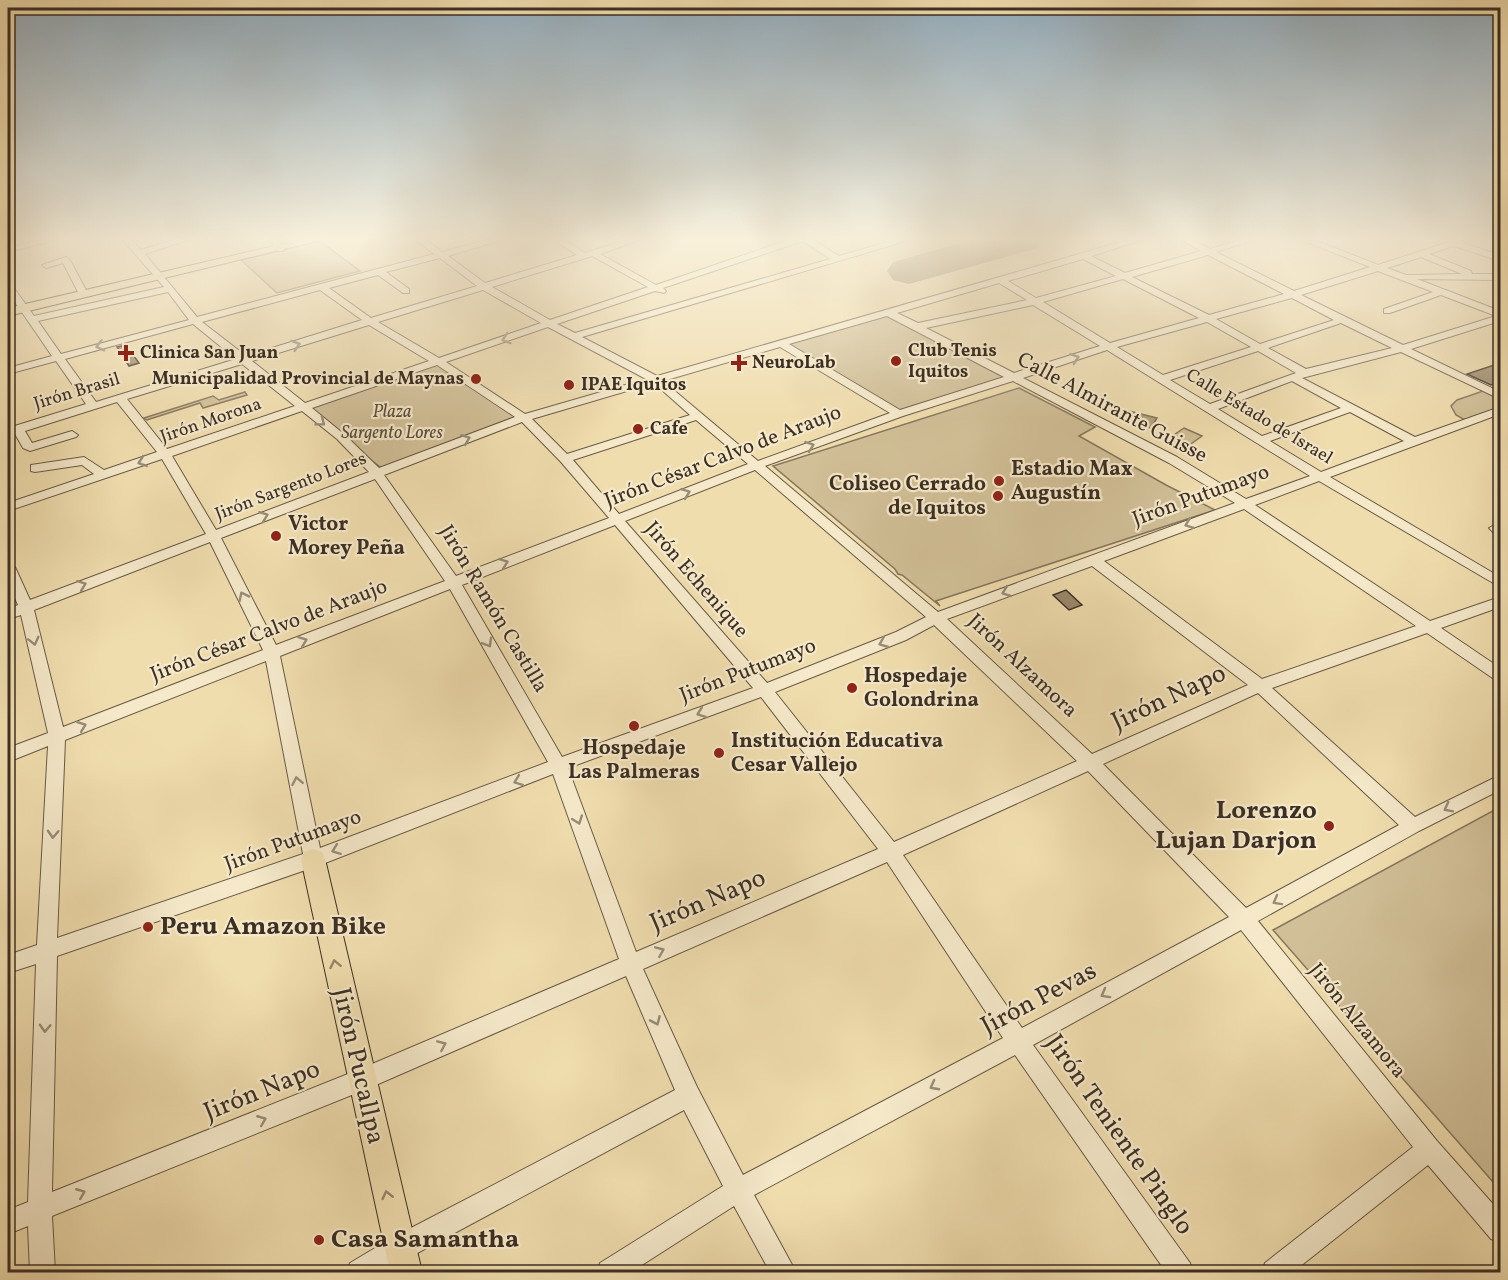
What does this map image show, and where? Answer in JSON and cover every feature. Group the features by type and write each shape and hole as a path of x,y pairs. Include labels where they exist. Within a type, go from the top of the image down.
{"main road":[{"path":"8,312 16,306 46,299"},
{"path":"16,306 48,299"},
{"name":"Jirón Pucallpa","path":"313,859 403,1260"}],"street":[{"path":"30,320 126,299"},
{"name":"Jirón Ramón Castilla","path":"178,299 195,321 341,437 377,473 453,582 558,765 630,963 689,1095 784,1272"},
{"path":"8,371 278,299"},
{"name":"Jirón Echenique","path":"338,299 522,418 565,459 764,690 891,852"},
{"name":"Jirón Brasil","path":"13,431 447,299"},
{"name":"Jirón Alzamora","path":"505,299 655,379 936,618 1091,763 1244,919 1429,1149 1500,1230"},
{"name":"Jirón Morona","path":"8,507 628,299"},
{"path":"675,299 683,303"},
{"path":"576,336 698,299"},
{"name":"Jirón Sargento Lores","path":"8,614 522,418 938,299"},
{"name":"Calle Estado de Israel","path":"1033,299 1321,477 1500,583"},
{"path":"915,327 1045,299"},
{"path":"1169,299 1259,348 1299,376 1352,408 1415,442"},
{"name":"Jirón César Calvo de Araujo","path":"8,755 755,466 899,414 1110,346 1278,299"},
{"path":"1299,299 1500,396"},
{"path":"1388,310 1421,299"},
{"path":"1458,299 1500,316"},
{"path":"16,306 30,320 93,406"},
{"name":"Calle Almirante Guisse","path":"890,313 1173,460 1243,503 1500,675"},
{"path":"1209,408 1299,376 1401,349 1500,316"},
{"path":"1162,379 1342,320"},
{"path":"782,344 899,414"},
{"path":"120,398 165,454 213,535 272,653 313,859"},
{"path":"1261,440 1352,408"},
{"name":"Jirón Putumayo","path":"8,964 313,859 558,765 764,690 901,636 936,618 1500,410"},
{"path":"565,459 698,416"},
{"path":"13,431 30,447 72,435"},
{"path":"35,468 84,461 103,475"},
{"path":"1093,560 1260,686 1413,826"},
{"path":"8,567 26,607 57,736 47,949 40,1210 42,1272"},
{"name":"Jirón Napo","path":"8,1222 361,1080 891,852 1260,686 1500,602"},
{"name":"Jirón Pevas","path":"609,1272 738,1190 1018,1042 1413,826 1500,782"},
{"name":"Jirón Teniente Pinglo","path":"891,852 1018,1042 1181,1272"},
{"path":"359,1272 403,1260 689,1095"},
{"path":"1274,1272 1429,1149"}],"green space":[{"name":"Club Tenis Iquitos","path":"890,313 1015,378 899,414 782,344"},
{"name":"Plaza Sargento Lores","path":"437,361 522,418 384,470 302,407"},
{"name":"Coliseo Cerrado de Iquitos","path":"1019,388 1095,427 1079,436 1215,510 936,601 940,606 898,574 895,569 773,466"},
{"path":"1483,391 1500,399 1500,407 1465,420 1456,415 1451,406 1457,400"},
{"path":"245,392 247,395 203,408 200,403 147,420 144,418 213,396 219,400"},
{"path":"1184,428 1202,436 1184,449 1165,441"},
{"path":"1500,807 1500,1190 1273,930"}],"shaded area":[{"path":"1125,410 1157,418 1151,428 1119,419"}],"building":[{"name":"Clinica San Juan","path":"126,345 139,363 129,366 117,347"},
{"path":"1494,365 1500,368 1500,382 1491,385 1467,374"},
{"path":"1066,590 1082,605 1069,610 1053,595"}],"place":[{"name":"Clinica San Juan","path":"126,353"},
{"name":"Club Tenis Iquitos","path":"896,361"},
{"name":"NeuroLab","path":"739,363"},
{"name":"Municipalidad Provincial de Maynas","path":"476,379"},
{"name":"IPAE Iquitos","path":"569,385"},
{"name":"Cafe","path":"638,429"},
{"name":"Estadio Max Augustín","path":"999,481"},
{"name":"Coliseo Cerrado de Iquitos","path":"998,496"},
{"name":"Victor Morey Peña","path":"276,536"},
{"name":"Hospedaje Golondrina","path":"852,688"},
{"name":"Hospedaje Las Palmeras","path":"634,726"},
{"name":"Institución Educativa Cesar Vallejo","path":"719,753"},
{"name":"Lorenzo Lujan Darjon","path":"1329,826"},
{"name":"Peru Amazon Bike","path":"148,927"},
{"name":"Casa Samantha","path":"319,1240"}]}
